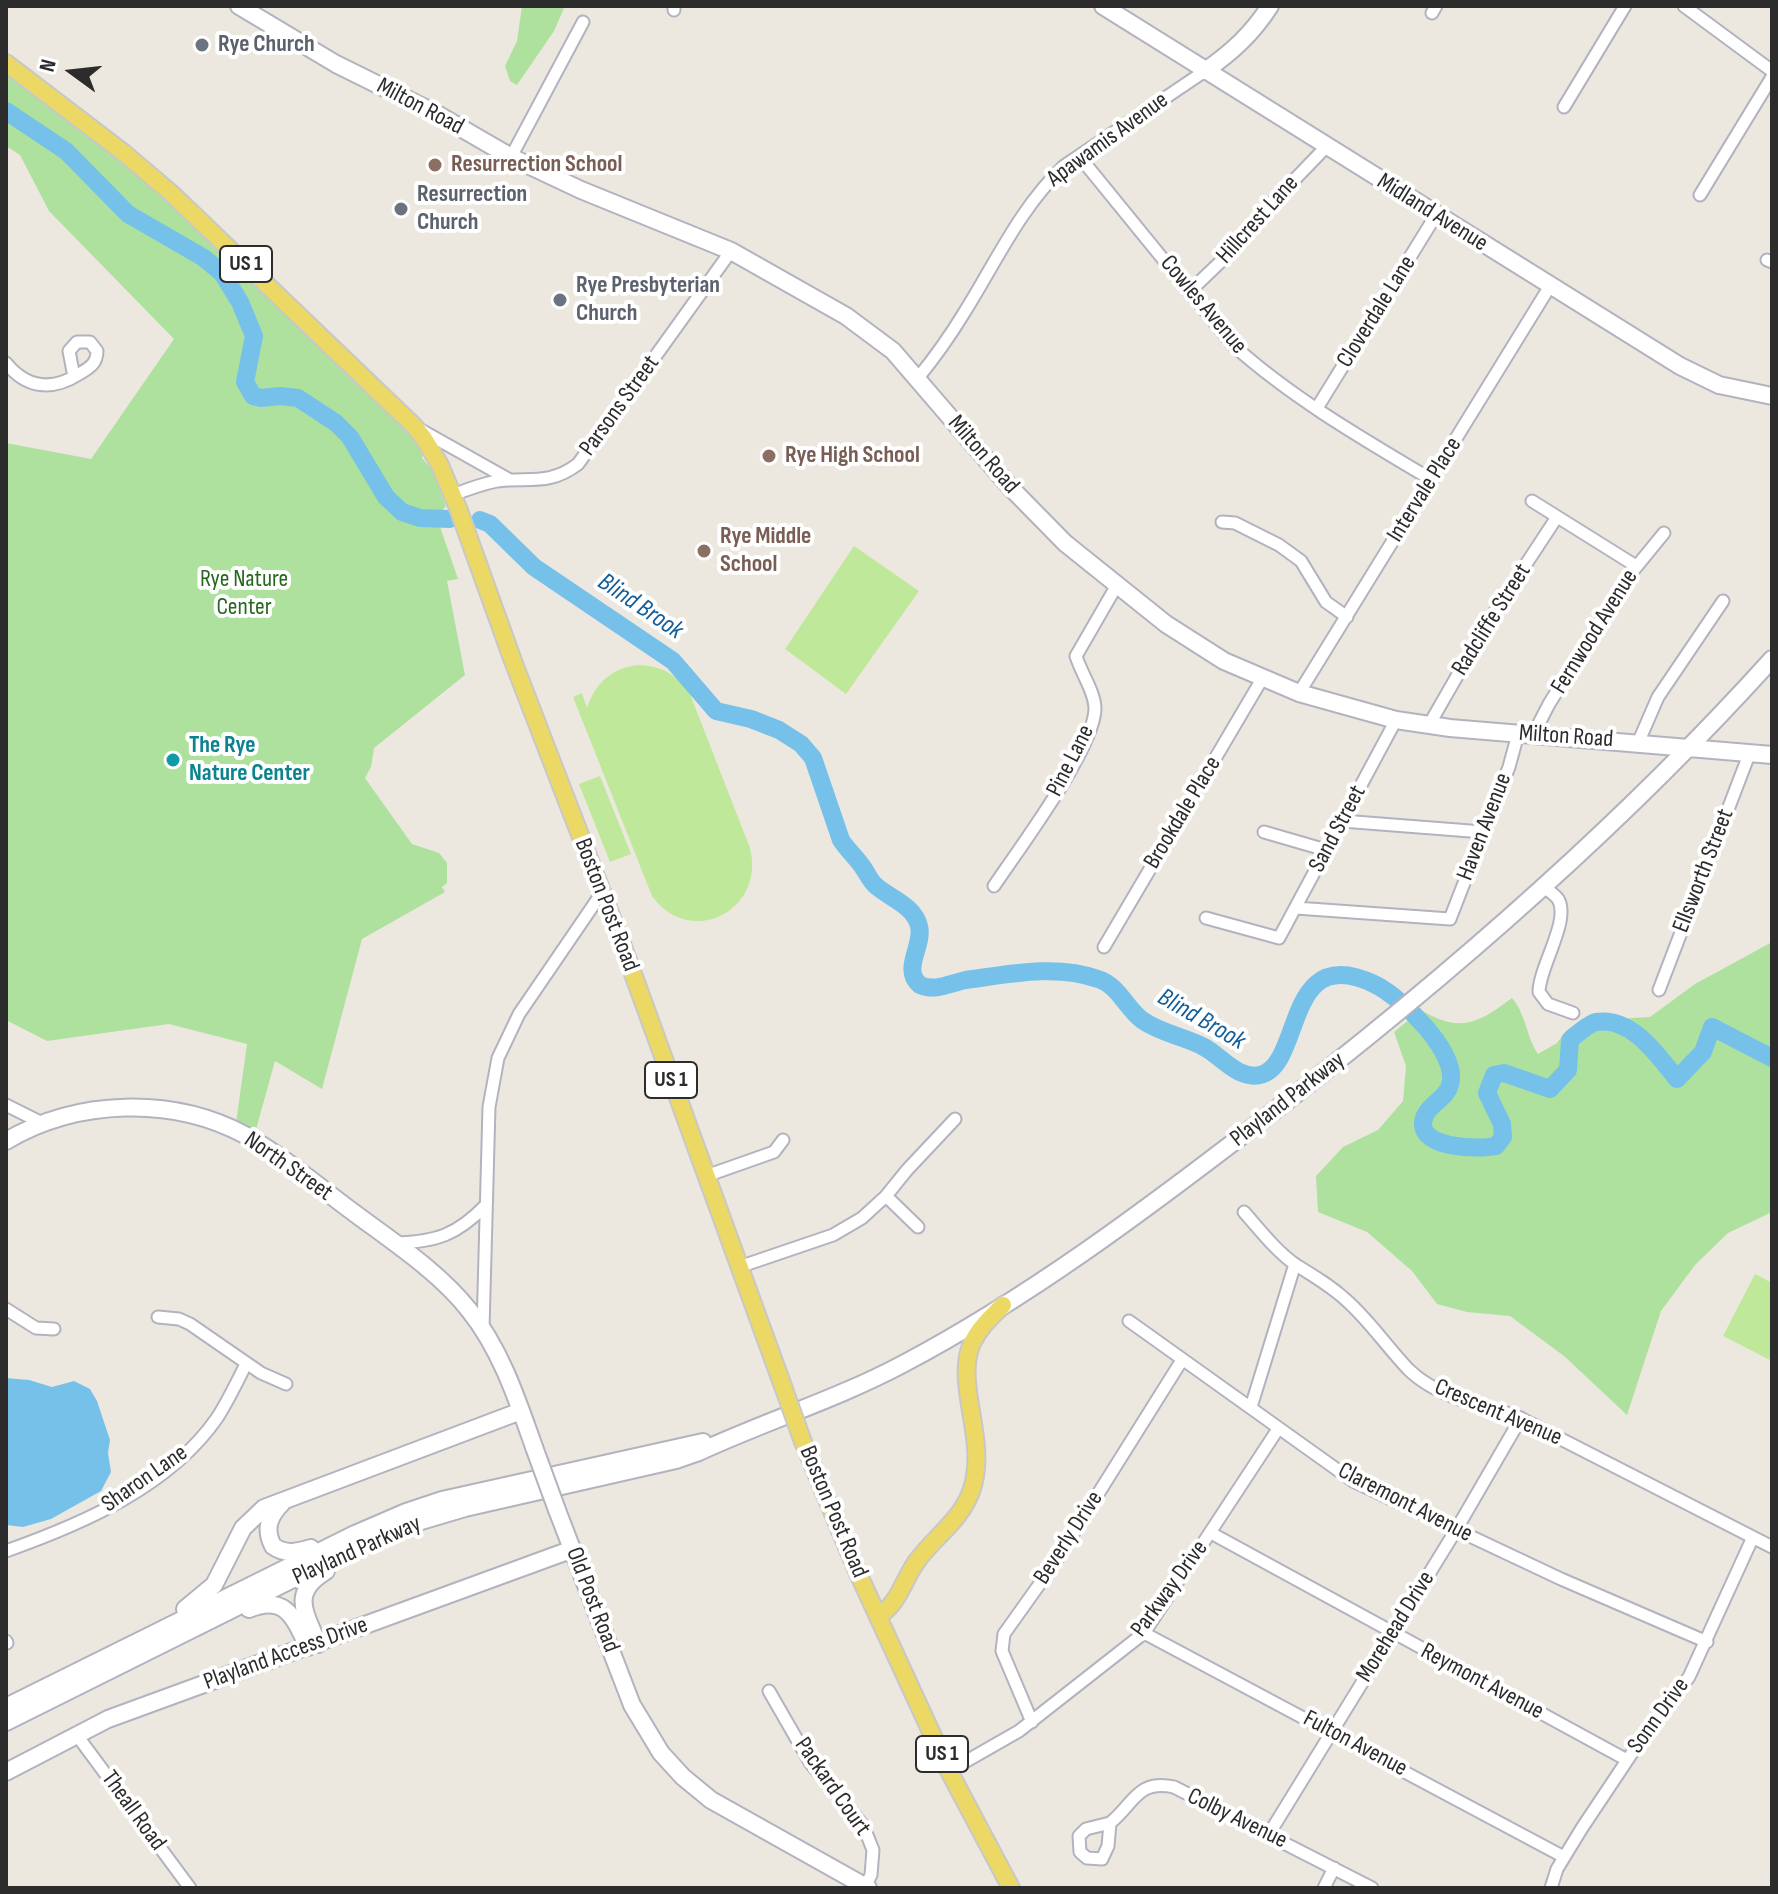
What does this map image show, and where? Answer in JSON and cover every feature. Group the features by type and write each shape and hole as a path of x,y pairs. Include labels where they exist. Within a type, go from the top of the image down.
{"main road":[{"name":"Boston Post Road","path":"6,63 171,193 413,425 432,451 453,495 624,949 803,1442 949,1771 1011,1888"},
{"path":"878,1616 896,1599 920,1557 959,1515 971,1491 978,1454 967,1363 980,1329 1003,1305"}],"street":[{"name":"Milton Road","path":"239,6 336,64 435,113 511,157 581,190 731,251 846,316 893,351 1024,502 1084,560 1186,638 1224,661 1299,693 1396,720 1772,755"},
{"name":"Midland Avenue","path":"1103,6 1699,376 1738,391 1772,396"},
{"name":"Apawamis Avenue","path":"918,378 945,343 1032,200 1064,166 1235,49 1254,30 1270,6"},
{"path":"1564,107 1625,6"},
{"path":"1684,6 1772,74 1700,195"},
{"path":"511,157 583,22"},
{"name":"Hillcrest Lane","path":"1189,292 1239,244 1271,204 1326,147"},
{"name":"Cowles Avenue","path":"1079,156 1189,292 1262,372 1432,480"},
{"name":"Cloverdale Lane","path":"1317,408 1436,215"},
{"name":"Parsons Street","path":"453,495 486,483 511,480 528,482 557,477 586,456 731,251"},
{"name":"Intervale Place","path":"1299,693 1550,286"},
{"path":"6,363 18,375 40,385 57,386 74,377"},
{"path":"413,425 511,480"},
{"path":"1532,501 1636,566"},
{"name":"Radcliffe Street","path":"1429,725 1488,622 1557,517"},
{"path":"1222,522 1235,523 1279,545 1301,561 1326,602 1347,617"},
{"name":"Fernwood Avenue","path":"1526,734 1549,704 1636,566 1664,533"},
{"name":"Pine Lane","path":"994,886 1066,776 1091,726 1095,706 1076,656 1117,585"},
{"path":"1638,743 1658,697 1723,601"},
{"name":"Playland Parkway","path":"6,1722 395,1531 465,1508 676,1460 870,1381 936,1346 1083,1252 1212,1159 1424,991 1543,887 1690,747 1772,659"},
{"name":"Brookdale Place","path":"1104,947 1262,679"},
{"name":"Sand Street","path":"1206,918 1279,938 1396,720"},
{"name":"Haven Avenue","path":"1296,908 1450,919 1509,767 1526,734"},
{"name":"Ellsworth Street","path":"1659,990 1750,752"},
{"path":"1342,821 1483,832"},
{"path":"1264,832 1326,850"},
{"path":"1543,887 1555,896 1561,909 1561,919 1541,976 1539,992 1548,1004 1573,1013"},
{"name":"Old Post Road","path":"601,894 519,1014 498,1058 489,1107 483,1329 504,1369 632,1705 650,1738 697,1789 727,1810 866,1887"},
{"path":"6,1105 42,1123"},
{"name":"North Street","path":"6,1141 42,1123 94,1110 132,1107 210,1120 259,1143 395,1243 455,1294 483,1329"},
{"path":"739,1267 833,1235 862,1218 886,1196 955,1119"},
{"path":"706,1176 774,1152 783,1140"},
{"path":"886,1196 918,1227"},
{"path":"395,1243 440,1238 466,1223 486,1205"},
{"name":"Crescent Avenue","path":"1244,1212 1272,1244 1295,1264 1348,1301 1410,1371 1432,1387 1521,1418 1772,1547"},
{"path":"1251,1407 1295,1264"},
{"path":"6,1309 36,1328 54,1329"},
{"path":"158,1317 179,1319 190,1324 246,1364 286,1384"},
{"name":"Claremont Avenue","path":"1129,1321 1353,1481 1707,1642"},
{"name":"Beverly Drive","path":"1032,1722 1002,1651 1004,1634 1056,1561 1182,1360"},
{"name":"Sharon Lane","path":"6,1551 95,1514 168,1468 194,1445 216,1419 246,1364"},
{"path":"138,1642 207,1593 220,1577 237,1537 249,1520 264,1508 521,1411"},
{"name":"Morehead Drive","path":"1269,1834 1456,1530 1521,1418"},
{"name":"Parkway Drive","path":"949,1771 1032,1722 1144,1633 1278,1429"},
{"name":"Playland Parkway","path":"6,1707 373,1526 415,1509 479,1491 729,1438"},
{"path":"288,1499 278,1507 269,1522 269,1539 279,1550 296,1552 373,1526"},
{"path":"313,1645 303,1603 305,1588 317,1576 395,1531"},
{"name":"Reymont Avenue","path":"1211,1533 1627,1760"},
{"name":"Sonn Drive","path":"1551,1888 1564,1857 1627,1760 1689,1677 1753,1537"},
{"name":"Playland Access Drive","path":"6,1772 122,1713 573,1549"},
{"path":"177,1636 256,1606 276,1604 290,1613 313,1645"},
{"name":"Fulton Avenue","path":"1144,1633 1564,1857"},
{"name":"Packard Court","path":"769,1691 811,1764 863,1825 873,1850 871,1875 866,1887"},
{"name":"Theall Road","path":"76,1734 190,1888"},
{"name":"Colby Avenue","path":"1110,1823 1138,1793 1159,1784 1174,1787 1372,1888"},
{"path":"1324,1888 1334,1868"}],"green space":[{"path":"522,6 565,6 554,31 517,85 510,81 505,66 517,41"},
{"name":"Rye Nature Center","path":"6,71 129,166 397,418 424,451 422,458 433,471 446,506 442,511 435,512 458,579 447,581 465,675 374,748 371,767 365,778 412,844 439,853 447,863 447,883 442,887 445,892 362,939 322,1089 275,1061 255,1133 236,1123 247,1044 169,1024 47,1041 6,1020 6,443 91,459 174,339 49,211 20,155 6,146"},
{"path":"854,546 919,591 846,694 785,649"},
{"path":"639,665 669,673 690,694 750,848 752,870 747,890 736,905 721,916 704,921 686,920 668,912 652,896 573,697 582,693 587,708 606,678 621,669"},
{"path":"600,776 631,854 610,862 579,784"},
{"path":"1772,942 1772,1212 1728,1233 1695,1265 1661,1311 1627,1415 1564,1356 1510,1316 1467,1312 1437,1304 1412,1271 1367,1232 1318,1212 1316,1176 1343,1147 1378,1130 1403,1101 1406,1066 1394,1032 1421,1010 1447,1021 1468,1022 1489,1014 1512,998 1538,1054 1557,1043 1567,1030 1581,1021 1650,1017 1695,984"},
{"path":"1755,1274 1772,1283 1772,1361 1723,1336"}],"water":[{"path":"6,1378 29,1380 52,1387 74,1381 90,1389 110,1440 108,1453 111,1472 101,1491 51,1519 23,1527 6,1525"}],"waterway":[{"name":"Blind Brook","path":"6,111 66,151 128,214 204,258 222,273 240,302 254,336 245,382 253,396 298,398 336,423 350,437 386,497 402,512 420,518 450,519"},
{"name":"Blind Brook","path":"480,520 490,524 534,567 673,661 716,711 751,719 779,730 801,744 813,758 841,840 875,885 907,907 916,919 920,934 913,972 920,985 937,987 966,980 1033,972 1082,974 1111,986 1136,1015 1149,1024 1202,1046 1237,1070 1252,1076 1260,1075 1274,1066 1284,1051 1299,1010 1310,991 1324,979 1345,975 1385,990 1412,1013 1437,1042 1451,1072 1450,1085 1424,1117 1425,1131 1440,1142 1464,1147 1496,1146 1503,1137 1502,1124 1487,1093 1494,1075 1504,1073 1550,1089 1568,1070 1570,1040 1596,1022 1609,1022 1632,1031 1653,1049 1677,1079 1703,1052 1712,1027 1772,1058"}],"place":[{"name":"Rye Church","path":"202,45"},
{"name":"Resurrection School","path":"435,165"},
{"name":"Resurrection Church","path":"401,209"},
{"name":"Rye Presbyterian Church","path":"560,300"},
{"name":"Rye High School","path":"769,456"},
{"name":"Rye Middle School","path":"704,551"},
{"name":"The Rye Nature Center","path":"173,760"}]}
